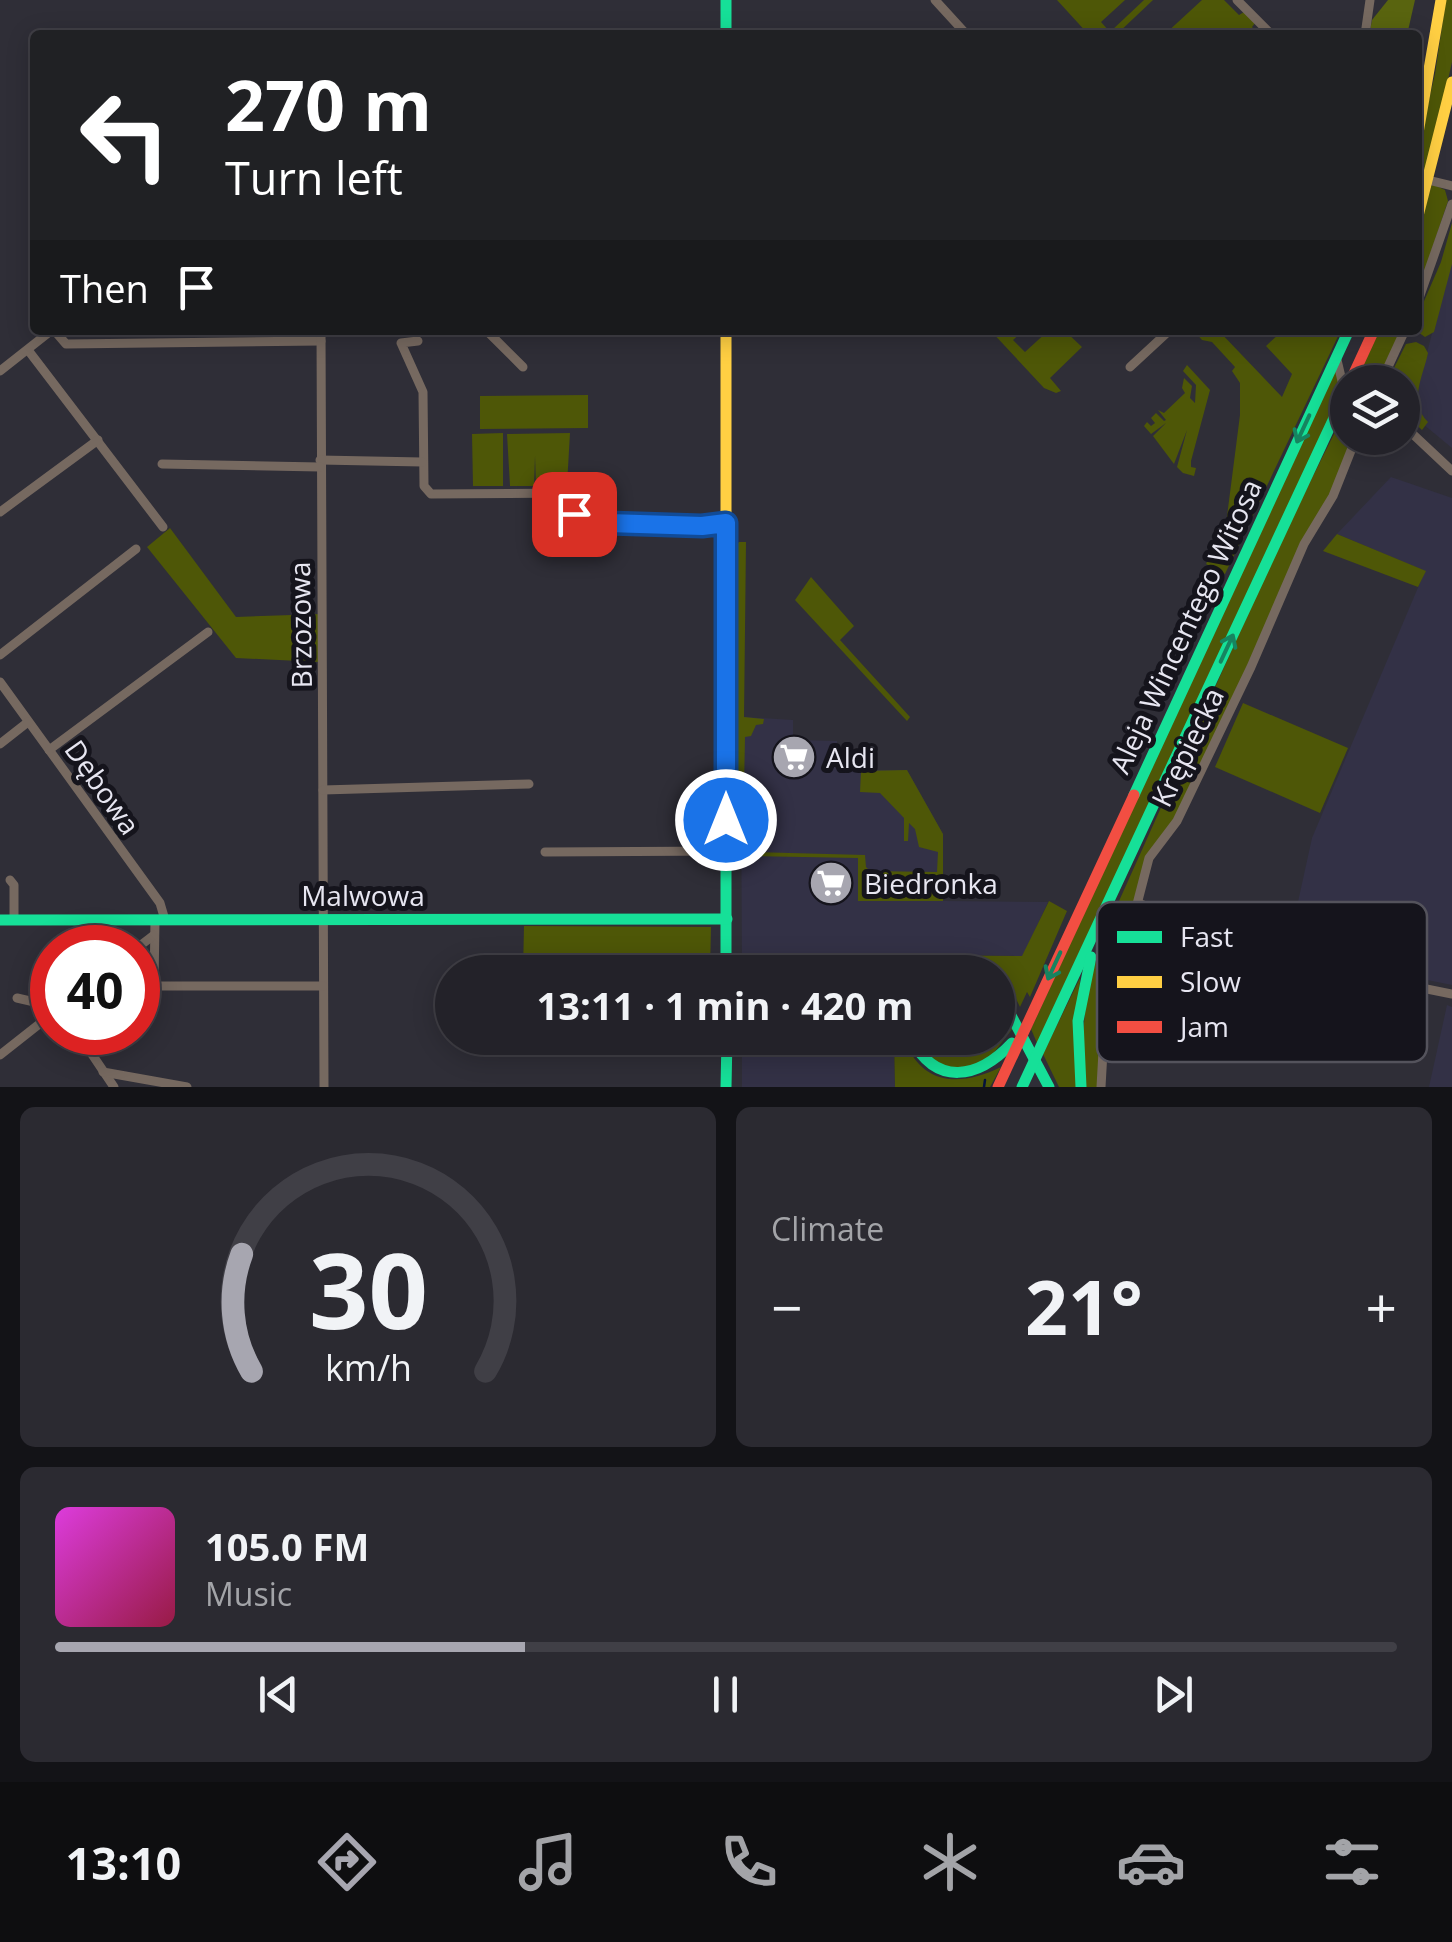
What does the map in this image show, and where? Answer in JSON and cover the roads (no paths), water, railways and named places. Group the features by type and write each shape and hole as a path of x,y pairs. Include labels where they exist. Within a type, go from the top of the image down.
{"main road":[{"path":"726,0 726,30"},
{"path":"1422,110 1441,0"},
{"path":"1423,182 1434,162 1452,82"},
{"path":"726,335 726,955"},
{"name":"Aleja Wincentego Witosa","path":"1031,1016 1346,335"},
{"name":"Aleja Wincentego Witosa","path":"1358,365 1372,335"},
{"name":"Aleja Wincentego Witosa","path":"1111,902 1330,434"},
{"name":"Malwowa","path":"0,920 726,920"},
{"path":"1022,1087 1097,932"},
{"path":"1081,1087 1080,1003 1097,939"},
{"path":"1015,1037 1031,1016"},
{"path":"998,1087 1031,1016"},
{"path":"1015,1023 1046,1081"},
{"path":"726,1087 727,1055"},
{"path":"919,1055 936,1070 968,1076 995,1064 1002,1055"}],"street":[{"path":"936,0 963,30"},
{"path":"1237,0 1267,30"},
{"path":"1366,30 1370,0"},
{"path":"1434,162 1452,185"},
{"path":"1423,182 1452,185"},
{"path":"1422,290 1452,204"},
{"path":"0,371 47,335"},
{"path":"58,335 66,344 321,336"},
{"path":"491,335 523,367"},
{"path":"1130,368 1165,335"},
{"path":"1390,365 1403,335"},
{"name":"Brzozowa","path":"321,336 324,1087"},
{"path":"418,341 401,342 423,392 422,462 424,486 431,494 572,492 577,522 702,526 726,523"},
{"path":"28,350 163,527"},
{"path":"1336,358 1338,365"},
{"path":"0,512 98,440"},
{"path":"1420,441 1452,471"},
{"name":"Krępiecka","path":"1138,902 1149,858 1176,821 1252,668 1304,544 1333,496 1349,455"},
{"path":"162,464 422,462"},
{"path":"0,655 136,549"},
{"path":"50,750 208,632"},
{"name":"Dębowa","path":"0,682 160,903 160,920"},
{"path":"0,744 28,722"},
{"path":"324,790 529,784"},
{"path":"546,852 727,852"},
{"path":"10,880 14,885 14,920"},
{"path":"158,925 160,920"},
{"path":"160,986 323,986"},
{"path":"1427,989 1452,994"},
{"path":"17,998 30,1002"},
{"path":"0,1055 30,1029"},
{"path":"92,1055 114,1087"},
{"name":"Krępiecka","path":"1101,1087 1102,1062"},
{"path":"103,1072 186,1087"}],"waterway":[{"path":"984,1087 985,1080"}],"place":[{"name":"Aldi","path":"794,757"},
{"name":"Biedronka","path":"831,883"}]}
